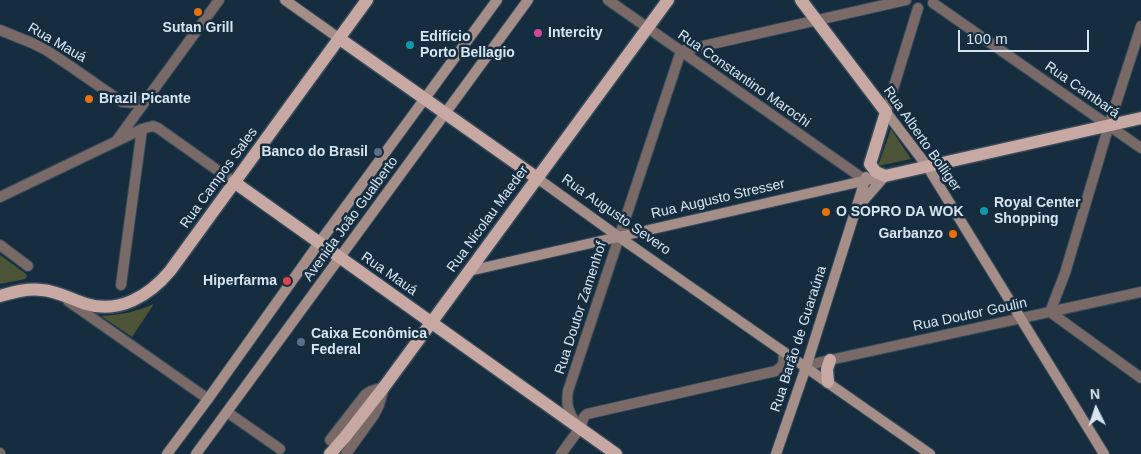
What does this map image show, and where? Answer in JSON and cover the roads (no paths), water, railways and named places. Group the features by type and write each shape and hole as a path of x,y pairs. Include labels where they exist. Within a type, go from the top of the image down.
{"main road":[{"name":"Rua Campos Sales","path":"0,296 25,290 47,290 87,304 105,307 120,306 145,295 160,283 367,0"},
{"name":"Rua Nicolau Maeder","path":"330,454 384,387 668,0"},
{"name":"Rua Alberto Bolliger","path":"801,0 886,112"},
{"name":"Rua Augusto Severo","path":"340,39 537,178"},
{"name":"Rua Barão de Guaraúna","path":"870,164 886,112"},
{"name":"Rua Augusto Stresser","path":"885,176 1141,118"},
{"path":"870,164 876,172 885,176"},
{"name":"Rua Mauá","path":"234,182 616,454"},
{"path":"828,382 827,369 830,360"}],"street":[{"path":"116,141 219,0"},
{"name":"Rua Augusto Severo","path":"285,0 340,39"},
{"name":"Avenida João Gualberto","path":"167,454 497,0"},
{"name":"Avenida João Gualberto","path":"196,454 528,0"},
{"name":"Rua Constantino Marochi","path":"608,0 865,180"},
{"path":"681,51 907,0 918,8 927,7 934,1"},
{"name":"Rua Cambará","path":"934,1 1141,148"},
{"name":"Rua Barão de Guaraúna","path":"886,112 918,8"},
{"path":"1141,26 1064,273 1050,312 1141,378"},
{"name":"Rua Mauá","path":"0,30 32,43 52,54 122,102"},
{"name":"Rua Doutor Zamenhof","path":"580,428 567,406 568,391 681,51"},
{"path":"127,125 126,113 122,102 135,103 148,97"},
{"name":"Rua Alberto Bolliger","path":"886,112 927,166 1104,454"},
{"name":"Rua Mauá","path":"142,129 153,126 158,128 234,182"},
{"path":"881,127 895,127 900,131"},
{"path":"0,197 142,129"},
{"path":"121,285 142,129"},
{"name":"Rua Barão de Guaraúna","path":"776,454 806,367 870,164"},
{"name":"Rua Barão de Guaraúna","path":"848,232 864,200 885,176"},
{"name":"Rua Augusto Stresser","path":"469,271 885,176"},
{"name":"Rua Augusto Severo","path":"537,178 930,454"},
{"path":"0,245 28,266"},
{"name":"Rua Doutor Goulin","path":"806,367 830,360 1141,292"},
{"path":"57,293 208,399"},
{"path":"561,454 580,428 587,414 776,372 782,365 784,352"},
{"path":"330,440 365,395 384,387"},
{"path":"346,454 377,410 384,387"},
{"path":"227,412 280,449"}],"place":[{"name":"Sutan Grill","path":"198,12"},
{"name":"Intercity","path":"538,33"},
{"name":"Edifício Porto Bellagio","path":"410,45"},
{"name":"Brazil Picante","path":"89,99"},
{"name":"Banco do Brasil","path":"378,152"},
{"name":"Royal Center Shopping","path":"984,211"},
{"name":"O SOPRO DA WOK","path":"826,212"},
{"name":"Garbanzo","path":"953,234"},
{"name":"Hiperfarma","path":"287,281"},
{"name":"Caixa Econômica Federal","path":"301,342"}]}
